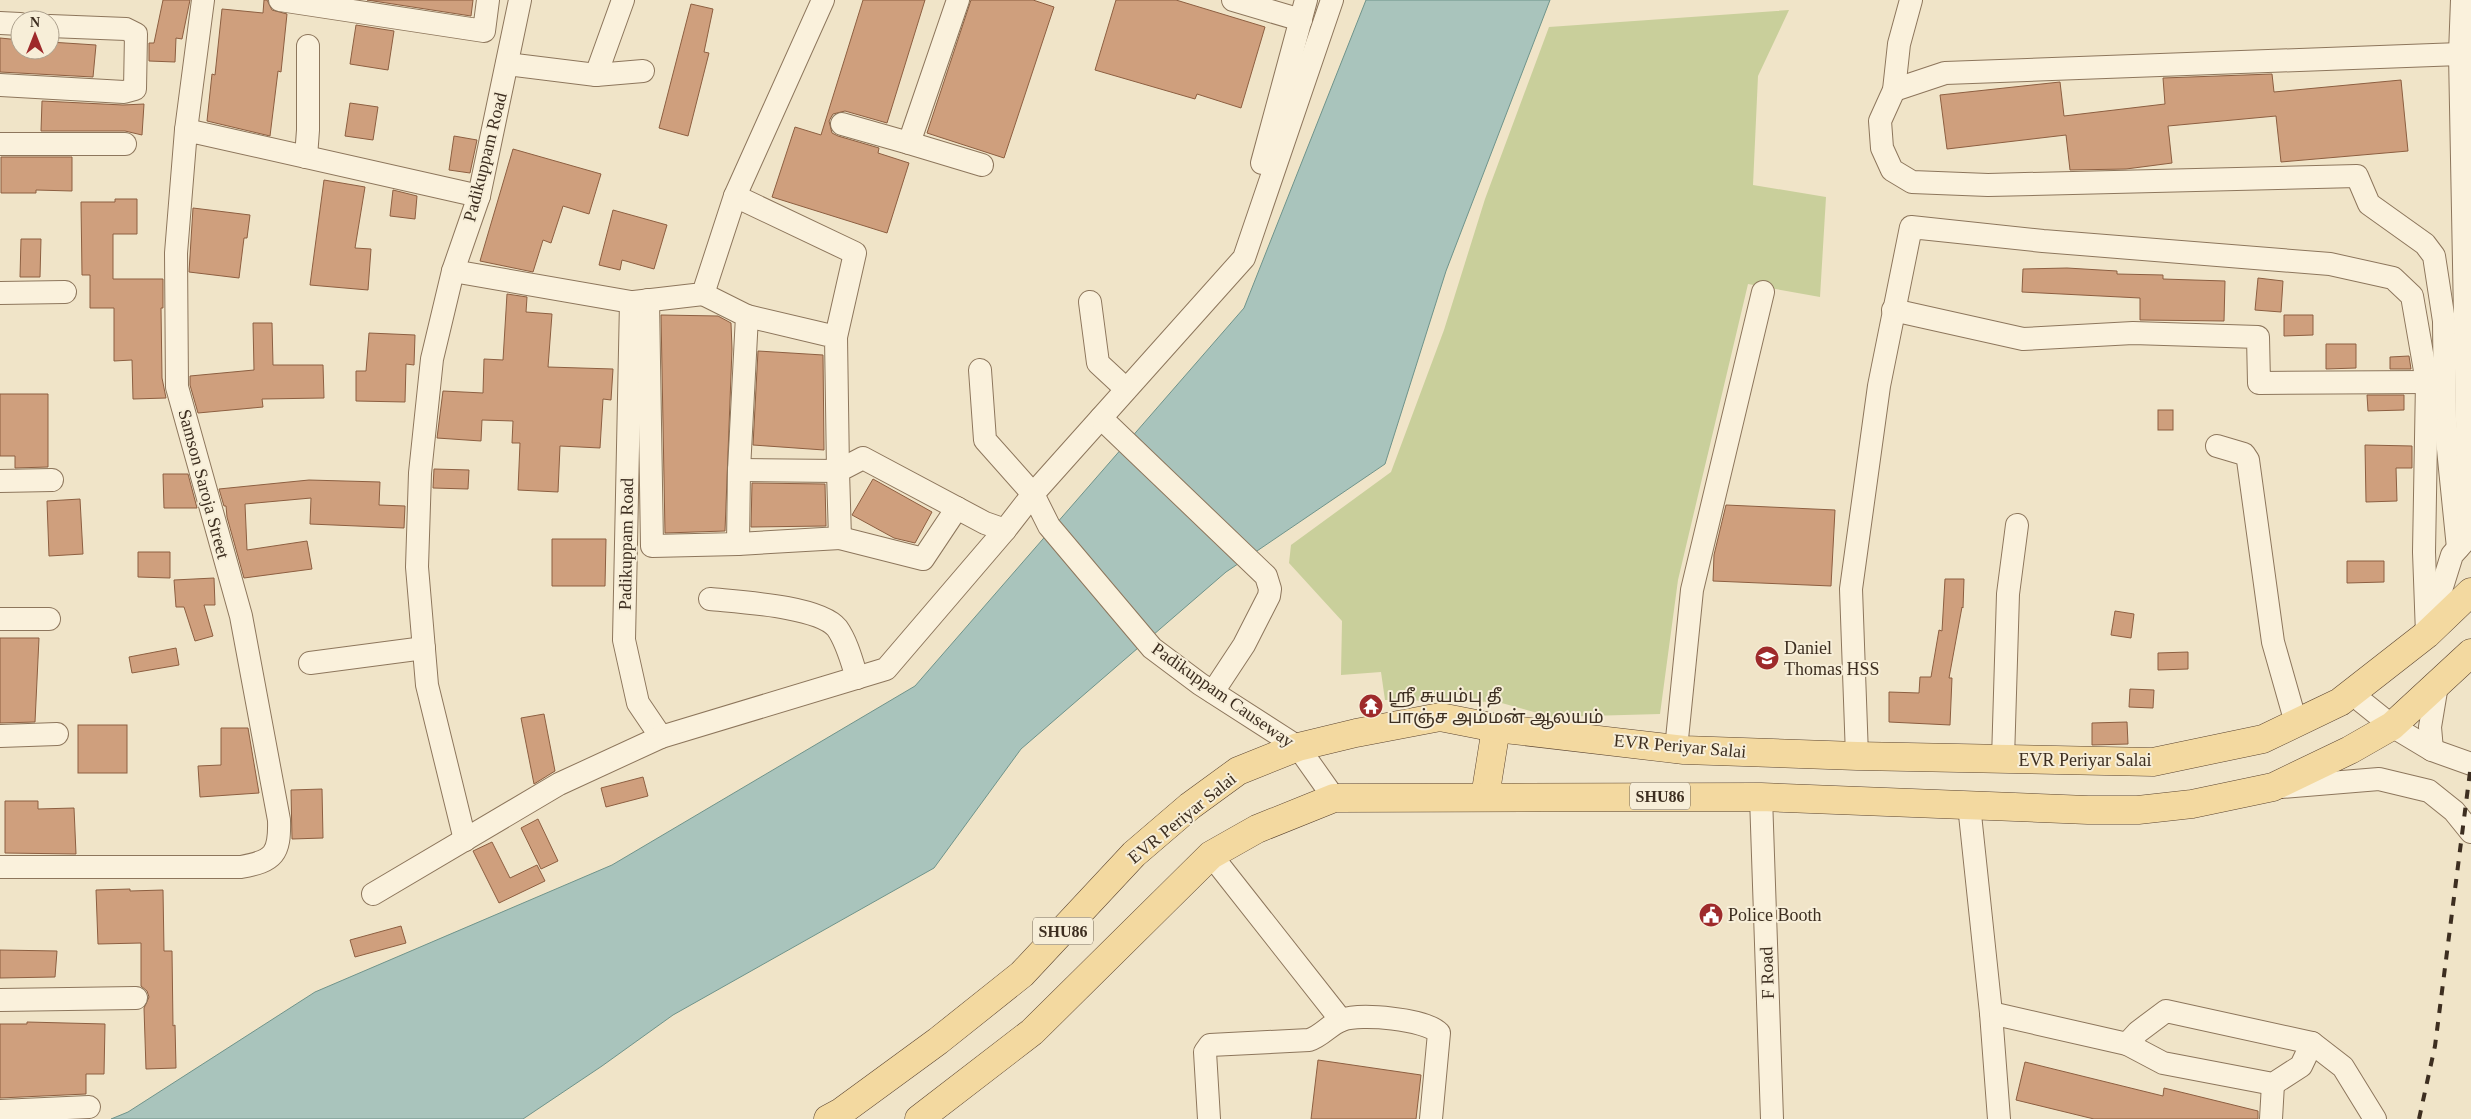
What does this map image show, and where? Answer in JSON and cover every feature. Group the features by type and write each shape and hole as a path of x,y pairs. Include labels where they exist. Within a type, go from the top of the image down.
{"main road":[{"name":"EVR Periyar Salai","path":"828,1119 841,1112 938,1041 1022,974 1134,854 1190,806 1238,771 1298,747 1356,732 1440,717 1496,728 1676,749 1857,756 2153,762 2263,739 2340,702 2427,634 2471,592"},
{"name":"SHU86","path":"919,1119 1032,1032 1211,854 1257,829 1334,798 1761,797 2138,810 2192,804 2273,787 2350,750 2392,726 2471,653"},
{"path":"1485,797 1496,728"}],"street":[{"name":"Samson Saroja Street","path":"0,867 241,867 261,863 270,858 280,839 280,820 240,616 177,388 176,253 186,130 203,0"},
{"path":"280,0 366,6 484,31 488,0"},
{"name":"Padikuppam Road","path":"465,840 427,685 417,567 420,473 432,359 453,271 479,196 520,0"},
{"path":"596,74 623,0"},
{"path":"703,294 735,196 823,0"},
{"path":"909,143 958,0"},
{"path":"1233,0 1304,10 1264,156 1244,258"},
{"path":"373,894 559,784 661,737 886,669 1005,530 1032,494 1244,258 1332,0"},
{"path":"1911,0 1900,44 1894,90 1880,121 1882,148 1892,170 1912,182 1988,185 2357,176 2369,204 2425,244 2434,256 2444,321 2445,419 2466,539"},
{"path":"2427,634 2452,555 2466,539 2460,54 2462,0"},
{"path":"0,85 124,92 135,89 136,34 126,29 60,26"},
{"path":"306,157 308,130 308,46"},
{"path":"1894,90 1946,73 2460,54"},
{"path":"507,64 596,74 643,71"},
{"path":"842,124 982,165"},
{"path":"186,130 479,196"},
{"path":"0,144 125,144"},
{"path":"735,196 855,253 836,337 840,538"},
{"path":"1857,756 1851,588 1879,386 1911,227 2043,241 2330,264 2393,278 2412,296 2428,382 2424,552 2427,634"},
{"path":"453,271 639,301 703,294 747,316 836,337"},
{"path":"0,293 65,292"},
{"path":"1676,749 1692,590 1763,292"},
{"path":"639,301 652,546 738,544 840,538 923,559 957,508"},
{"name":"Padikuppam Road","path":"639,301 624,640 638,703 661,737"},
{"path":"1090,302 1098,363 1126,389"},
{"path":"1893,310 2023,339 2133,333 2258,337 2259,383 2428,382"},
{"path":"738,544 739,470 747,316"},
{"path":"980,370 985,440 1032,494"},
{"path":"1101,418 1216,531 1266,576 1270,589 1244,645 1213,692"},
{"path":"2216,446 2244,454 2248,460 2274,642 2296,723"},
{"path":"739,470 838,471 863,458 994,527 1005,530"},
{"path":"0,481 52,480"},
{"name":"Padikuppam Causeway","path":"1032,494 1049,526 1152,648 1213,692 1298,747 1334,798"},
{"path":"2003,759 2008,594 2018,524"},
{"path":"710,599 806,611 836,627 844,642 857,678"},
{"path":"0,619 49,619"},
{"path":"310,663 424,648"},
{"path":"2432,750 2430,727 2437,685"},
{"path":"2351,694 2392,726 2432,750 2471,764"},
{"path":"0,736 57,734"},
{"path":"2273,787 2379,779 2429,791 2454,811 2469,827"},
{"name":"F Road","path":"1761,797 1772,1119"},
{"path":"1969,805 1991,1013 1999,1119"},
{"path":"1211,854 1341,1020"},
{"path":"0,1000 136,998"},
{"path":"2127,1044 2138,1032 2166,1011 2312,1043 2343,1067 2375,1119"},
{"path":"1991,1013 2127,1044 2163,1063 2273,1084 2301,1066 2312,1043"},
{"path":"1210,1119 1205,1052 1210,1045 1309,1040 1319,1037 1341,1020 1390,1018 1436,1030 1439,1038 1431,1119"},
{"path":"2271,1119 2273,1084"},
{"path":"0,1111 89,1108"}],"green space":[{"path":"1789,10 1758,76 1753,185 1826,197 1820,297 1748,284 1678,580 1660,714 1552,717 1498,702 1385,700 1381,672 1341,675 1342,621 1289,563 1291,545 1391,472 1444,330 1485,199 1549,27"}],"water":[{"path":"1366,0 1550,0 1446,271 1385,464 1226,572 1021,749 934,868 673,1015 523,1119 111,1119 128,1112 315,992 612,865 915,686 1244,308"}],"building":[{"path":"163,0 190,0 182,39 176,38 175,62 149,61 149,43 154,43"},
{"path":"264,0 267,0 272,10 287,14 281,72 278,71 270,136 207,121 212,74 215,75 222,9 263,13"},
{"path":"367,0 473,0 471,16"},
{"path":"863,0 925,0 887,123 845,111 833,114 829,121 832,133 879,148 878,153 909,163 887,233 772,197 795,127 821,135"},
{"path":"971,0 1033,0 1054,7 1004,158 927,133"},
{"path":"1116,0 1176,0 1265,27 1241,108 1197,94 1195,99 1095,70"},
{"path":"691,4 713,9 704,52 709,53 688,136 659,128"},
{"path":"356,25 394,31 388,70 350,64"},
{"path":"0,38 10,39 10,60 60,60 60,43 96,45 93,77 0,72"},
{"path":"2272,74 2274,92 2401,80 2408,151 2281,162 2276,116 2168,126 2172,163 2126,169 2070,170 2066,135 1947,149 1940,95 2060,82 2064,116 2165,104 2163,78"},
{"path":"42,101 123,105 144,104 142,135 125,131 41,131"},
{"path":"350,103 378,107 373,140 345,136"},
{"path":"454,136 477,140 470,173 449,170"},
{"path":"513,149 601,174 589,214 563,206 551,243 543,240 533,272 480,261"},
{"path":"1,157 72,157 72,191 36,190 36,193 1,193"},
{"path":"324,180 365,187 355,248 371,249 368,290 310,285"},
{"path":"393,190 417,196 415,219 390,216"},
{"path":"115,199 137,199 137,234 113,234 113,279 163,279 163,308 161,308 162,378 166,398 133,399 132,360 114,361 114,308 90,308 90,275 82,275 81,202 115,202"},
{"path":"193,208 250,215 247,238 244,238 239,278 189,272"},
{"path":"613,210 667,225 654,269 622,260 620,270 599,265"},
{"path":"21,239 41,239 40,277 20,277"},
{"path":"2067,268 2117,271 2117,274 2163,275 2163,279 2225,281 2224,321 2140,320 2140,298 2022,292 2023,269"},
{"path":"2258,278 2283,281 2281,312 2255,310"},
{"path":"507,294 527,297 526,312 552,314 548,367 613,369 611,400 603,399 600,448 560,446 558,492 518,490 520,443 512,443 513,421 482,420 481,441 437,438 443,391 483,393 484,359 503,360"},
{"path":"661,315 718,316 731,323 732,349 725,531 665,533"},
{"path":"2284,315 2313,315 2313,335 2284,336"},
{"path":"253,323 272,323 273,365 323,365 324,398 262,399 263,407 198,413 190,385 190,376 254,370"},
{"path":"369,333 415,335 414,365 406,364 405,402 356,401 356,371 366,371"},
{"path":"2326,344 2356,344 2356,368 2326,369"},
{"path":"758,351 823,355 824,450 753,445"},
{"path":"2409,356 2411,369 2390,369 2390,357"},
{"path":"0,394 48,394 48,467 15,468 15,456 0,456"},
{"path":"2367,395 2404,395 2404,410 2368,411"},
{"path":"2158,410 2173,410 2173,430 2158,430"},
{"path":"2365,445 2412,446 2412,468 2396,468 2397,501 2366,502"},
{"path":"434,469 469,470 468,489 433,488"},
{"path":"163,474 188,474 197,508 164,508"},
{"path":"873,479 932,512 915,543 894,538 852,515"},
{"path":"309,480 380,482 379,505 405,506 404,528 310,524 311,498 245,504 247,550 307,541 312,569 244,578 227,517 226,506 224,506 219,489"},
{"path":"752,483 825,484 826,526 751,527"},
{"path":"80,499 83,554 49,556 47,501"},
{"path":"1726,505 1835,510 1831,586 1713,581 1714,555"},
{"path":"552,539 606,539 605,586 552,586"},
{"path":"138,552 170,552 170,578 138,577"},
{"path":"2347,561 2384,561 2384,582 2347,583"},
{"path":"214,578 215,605 204,605 213,636 195,641 184,607 176,607 174,580"},
{"path":"1945,579 1964,579 1963,608 1949,678 1952,678 1950,725 1889,722 1889,692 1919,693 1920,677 1931,677 1939,630 1942,631"},
{"path":"2115,611 2134,614 2131,638 2111,635"},
{"path":"0,638 39,638 35,722 0,723"},
{"path":"176,648 179,665 132,673 129,657"},
{"path":"2188,652 2188,669 2158,670 2158,653"},
{"path":"2130,689 2154,690 2153,708 2129,707"},
{"path":"544,714 555,771 534,784 521,718"},
{"path":"2127,722 2128,744 2092,745 2092,723"},
{"path":"78,725 127,725 127,773 78,773"},
{"path":"221,728 248,728 259,793 200,797 198,766 221,765"},
{"path":"643,777 648,796 606,807 601,788"},
{"path":"322,789 323,838 292,839 291,790"},
{"path":"5,801 38,801 38,809 74,808 76,854 5,853"},
{"path":"538,819 558,861 541,869 521,828"},
{"path":"492,842 510,878 537,865 545,881 499,903 473,851"},
{"path":"130,889 130,891 163,890 164,951 172,951 173,1026 175,1025 176,1068 146,1069 144,1008 149,997 147,991 141,986 141,943 98,944 96,890"},
{"path":"401,926 406,943 355,957 350,940"},
{"path":"0,950 57,951 55,977 0,978"},
{"path":"27,1022 105,1024 104,1074 86,1074 86,1094 0,1098 0,1024 27,1024"},
{"path":"1318,1060 1421,1075 1416,1119 1311,1119"},
{"path":"2025,1062 2163,1096 2164,1088 2258,1111 2258,1119 2094,1119 2016,1100"}],"railway":[{"path":"2419,1119 2435,1046 2471,764"}],"place":[{"name":"Daniel Thomas HSS","path":"1767,658"},
{"name":"ஶ்ரீ சுயம்பு தீ பாஞ்ச அம்மன் ஆலயம்","path":"1371,706"},
{"name":"Police Booth","path":"1711,915"}]}
